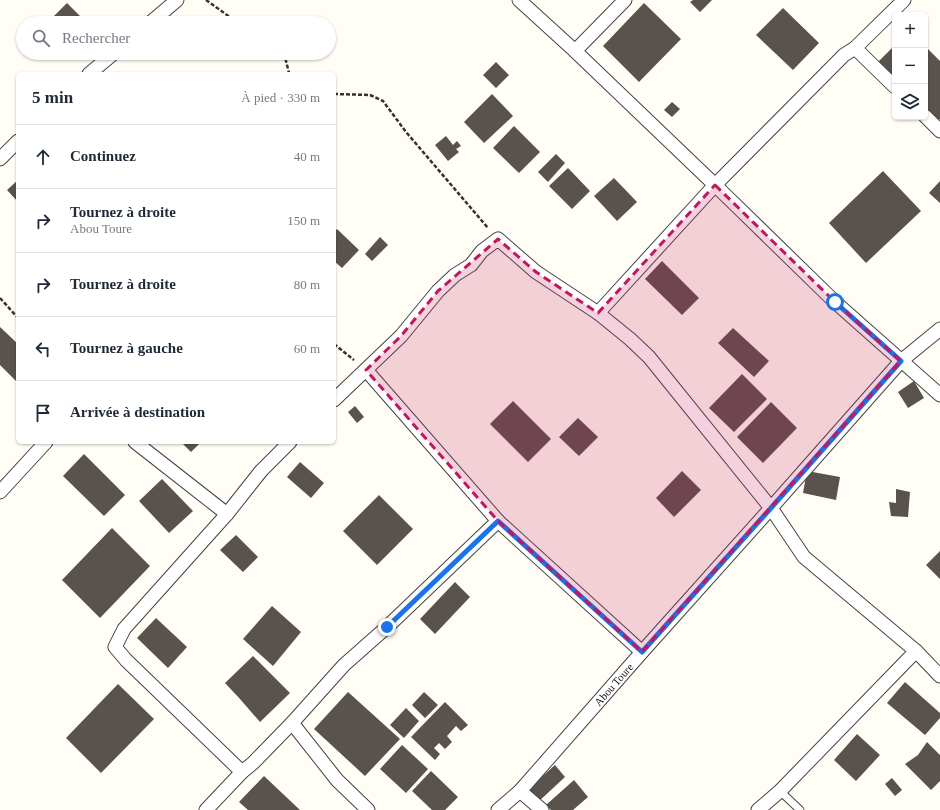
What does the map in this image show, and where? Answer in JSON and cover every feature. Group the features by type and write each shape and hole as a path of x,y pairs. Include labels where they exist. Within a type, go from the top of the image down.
{"street":[{"path":"158,16 177,0"},
{"path":"519,0 575,51 835,302 940,395"},
{"path":"575,51 625,0"},
{"path":"598,313 715,185 844,55 855,48 900,1"},
{"path":"855,48 892,84"},
{"path":"91,72 106,60"},
{"path":"928,119 940,131"},
{"path":"0,159 16,143"},
{"path":"336,398 401,336 438,291 455,275 471,265 482,251 498,239 536,272 598,313 630,339 649,357 771,508 804,558 916,651 940,676"},
{"name":"Abou Toure","path":"498,810 520,791 901,361 940,329"},
{"path":"366,370 498,521 642,652"},
{"path":"0,492 44,444"},
{"path":"138,444 227,514"},
{"path":"242,772 126,660 115,647 124,629 227,514 261,471 288,444"},
{"path":"206,810 292,723 344,665 387,627 498,521"},
{"path":"758,810 780,791 916,651"},
{"path":"292,723 337,780 368,810"},
{"path":"520,791 542,810"}],"lane":[{"path":"780,791 800,810"}],"path":[{"path":"206,0 228,16"},
{"path":"286,60 289,72"},
{"path":"336,94 370,95 383,101 406,132 498,239"},
{"path":"0,298 16,316"},
{"path":"336,346 366,370"}],"highlighted area":[{"path":"715,185 835,302 901,361 642,652 498,521 366,370 401,336 438,291 498,239 536,272 598,313"}],"building":[{"path":"693,0 712,0 700,12 690,2"},
{"path":"67,3 80,16 54,16"},
{"path":"644,3 681,39 639,82 603,46"},
{"path":"783,8 819,43 793,70 756,35"},
{"path":"892,48 892,82 875,65"},
{"path":"928,49 940,61 940,119 935,124 928,118"},
{"path":"496,62 509,75 496,88 483,75"},
{"path":"492,94 513,116 484,143 464,122"},
{"path":"672,102 680,109 672,117 664,110"},
{"path":"514,126 540,152 519,173 493,148"},
{"path":"446,136 453,145 457,141 461,146 456,149 459,152 448,161 435,145"},
{"path":"556,154 565,163 548,182 538,172"},
{"path":"568,168 590,191 572,209 549,186"},
{"path":"883,171 921,211 866,263 829,223"},
{"path":"614,178 637,202 617,221 594,196"},
{"path":"940,181 940,203 929,193"},
{"path":"16,182 16,200 7,190"},
{"path":"337,229 359,250 342,268 336,263"},
{"path":"380,237 388,245 372,261 365,254"},
{"path":"662,261 699,298 682,315 645,279"},
{"path":"0,327 16,342 16,381 0,365"},
{"path":"733,328 769,361 754,377 718,343"},
{"path":"742,374 767,399 734,432 709,408"},
{"path":"914,381 924,398 908,408 898,392"},
{"path":"513,401 551,439 528,462 490,424"},
{"path":"771,402 797,428 763,463 737,437"},
{"path":"355,406 364,417 357,423 348,412"},
{"path":"578,418 598,437 579,456 559,437"},
{"path":"183,444 199,444 191,452"},
{"path":"84,454 125,495 104,516 63,476"},
{"path":"300,462 324,483 311,498 287,477"},
{"path":"682,471 701,490 674,517 656,498"},
{"path":"807,471 840,477 836,500 803,493"},
{"path":"162,479 193,511 169,533 139,501"},
{"path":"896,489 910,492 908,517 891,516 889,502 896,503"},
{"path":"379,495 413,529 377,565 343,531"},
{"path":"112,528 150,566 100,618 62,580"},
{"path":"236,535 258,557 243,572 220,550"},
{"path":"940,551 940,579 926,565"},
{"path":"455,582 470,597 435,634 420,619"},
{"path":"272,606 301,632 273,666 243,639"},
{"path":"156,618 187,647 168,668 137,638"},
{"path":"253,656 290,693 260,722 225,683"},
{"path":"905,682 940,713 940,718 925,735 887,703"},
{"path":"118,684 154,719 101,773 66,738"},
{"path":"348,692 400,739 365,776 314,729"},
{"path":"424,692 438,705 425,718 412,705"},
{"path":"445,702 468,725 461,731 456,726 447,736 452,742 445,749 439,743 434,748 440,754 435,760 411,737"},
{"path":"406,708 419,721 404,738 390,725"},
{"path":"857,734 880,755 856,781 834,760"},
{"path":"927,742 940,755 940,781 931,790 905,764 918,755"},
{"path":"402,745 428,769 406,793 380,769"},
{"path":"555,765 565,777 537,803 526,791"},
{"path":"431,771 458,797 445,810 432,810 412,791"},
{"path":"264,776 300,810 248,810 239,802"},
{"path":"892,778 902,790 895,796 885,784"},
{"path":"574,780 588,797 573,810 551,810 546,805"}],"route":[{"path":"387,627 498,521 642,652 901,361 835,302"}]}
